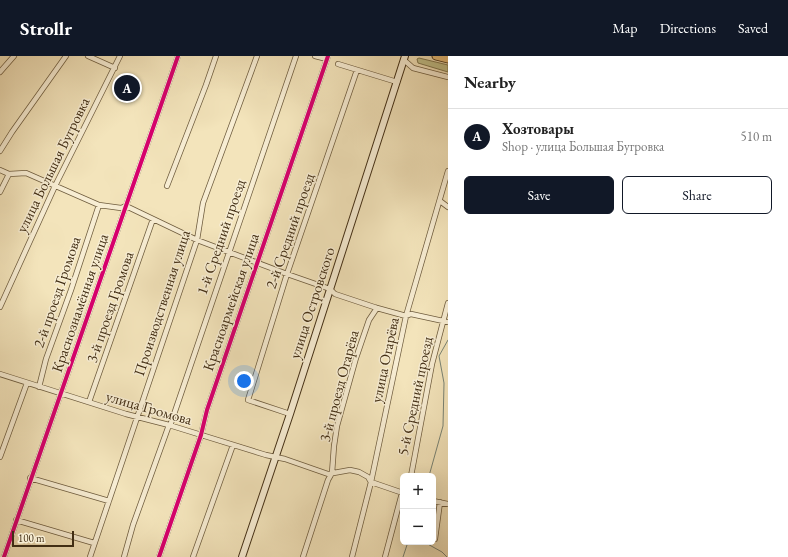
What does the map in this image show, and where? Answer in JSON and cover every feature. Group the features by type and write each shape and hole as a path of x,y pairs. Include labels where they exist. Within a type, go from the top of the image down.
{"main road":[{"path":"436,56 448,59"}],"street":[{"path":"0,72 14,56"},
{"path":"0,152 12,132 66,56"},
{"path":"88,56 115,68"},
{"name":"улица Большая Бугровка","path":"0,307 54,186 120,56"},
{"name":"Краснознамённая улица","path":"4,557 30,478 61,394 178,56"},
{"path":"167,186 216,56"},
{"name":"Производственная улица","path":"90,557 197,240 204,203 257,56"},
{"name":"1-й Средний проезд","path":"124,557 133,525 170,426 296,56"},
{"path":"315,56 327,58"},
{"name":"Красноармейская улица","path":"158,557 201,435 207,410 327,58"},
{"path":"404,58 413,68 448,77"},
{"name":"улица Островского","path":"242,557 290,414 404,58"},
{"path":"338,64 397,82"},
{"name":"2-й Средний проезд","path":"290,414 248,400 287,274 357,70"},
{"path":"0,170 9,174 26,173 99,206 121,208 126,206 197,240 330,289 335,294 406,316 411,314 446,322"},
{"name":"улица Огарёва","path":"352,557 371,482 406,316 448,171"},
{"path":"0,192 9,174"},
{"path":"440,201 448,207"},
{"name":"2-й проезд Громова","path":"39,387 46,359 99,206"},
{"name":"3-й проезд Громова","path":"89,402 153,219"},
{"name":"5-й Средний проезд","path":"412,473 432,364 446,322 448,303"},
{"name":"3-й проезд Огарёва","path":"303,557 328,480 332,473 337,426 356,358 369,320 377,308"},
{"name":"улица Громова","path":"0,374 61,394 275,458 285,459 328,474 345,470 355,471 368,477 371,482 400,492"},
{"path":"0,457 27,383"},
{"path":"193,557 233,445"},
{"path":"30,478 109,501"},
{"path":"436,501 448,504"},
{"path":"436,532 440,502"},
{"path":"385,557 400,504"},
{"path":"16,520 94,543"}],"green space":[{"path":"419,58 448,65 448,72 418,63 417,59"}],"waterway":[{"path":"430,473 443,426 444,383 439,356 448,340"},
{"path":"403,557 407,545"},
{"path":"429,545 442,552 447,557"}],"cycle path":[{"path":"4,557 178,56"},
{"path":"159,557 201,435 207,410 328,56"}],"place":[{"name":"Хозтовары","path":"127,88"}]}
